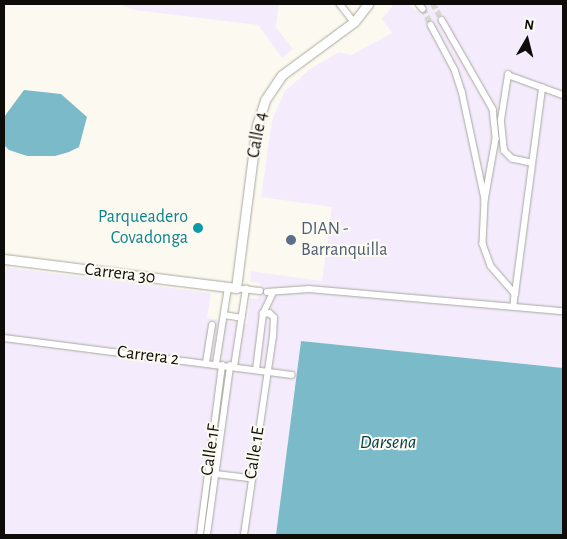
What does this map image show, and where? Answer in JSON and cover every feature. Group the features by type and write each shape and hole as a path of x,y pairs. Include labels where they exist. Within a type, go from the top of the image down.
{"street":[{"path":"340,4 354,22"},
{"name":"Calle 4","path":"237,288 258,124 266,100 282,75 291,66 354,22 368,4"},
{"path":"442,20 493,109 496,139 485,201 482,244 491,266 515,294"},
{"path":"431,25 455,70 462,91 485,201"},
{"path":"530,163 512,158 504,151 501,130 508,75 563,95"},
{"path":"514,306 530,163 542,88"},
{"name":"Carrera 30","path":"4,259 237,288"},
{"path":"237,288 260,291"},
{"name":"Calle 1F","path":"200,535 224,316 237,288"},
{"name":"Calle 1F","path":"207,535 232,366 242,318 237,288"},
{"path":"256,370 263,314 270,292 308,289 563,311"},
{"name":"Calle 1E","path":"244,535 274,318 273,315 263,314"},
{"path":"224,316 242,318"},
{"path":"206,363 212,325"},
{"name":"Carrera 2","path":"4,338 292,375"},
{"path":"216,474 251,478"},
{"path":"207,484 214,485"}],"shaded area":[{"path":"118,4 279,4 276,27 293,49 282,58 258,25 134,10"},
{"path":"394,4 410,4 415,11 429,4 563,4 563,368 301,341 276,535 4,535 4,267 211,293 207,318 247,324 250,298 258,299 261,283 250,282 251,271 322,281 332,207 261,197 272,120 285,91 310,69 339,52 351,55 392,33 382,19"}],"water":[{"path":"24,90 61,94 87,117 79,147 55,156 27,156 9,150 4,145 4,117"},
{"name":"Darsena","path":"301,341 563,368 563,535 276,535"}],"tunnel":[{"path":"433,4 442,20"},
{"path":"423,9 431,25"}],"place":[{"name":"Parqueadero Covadonga","path":"198,228"},
{"name":"DIAN - Barranquilla","path":"291,240"}]}
